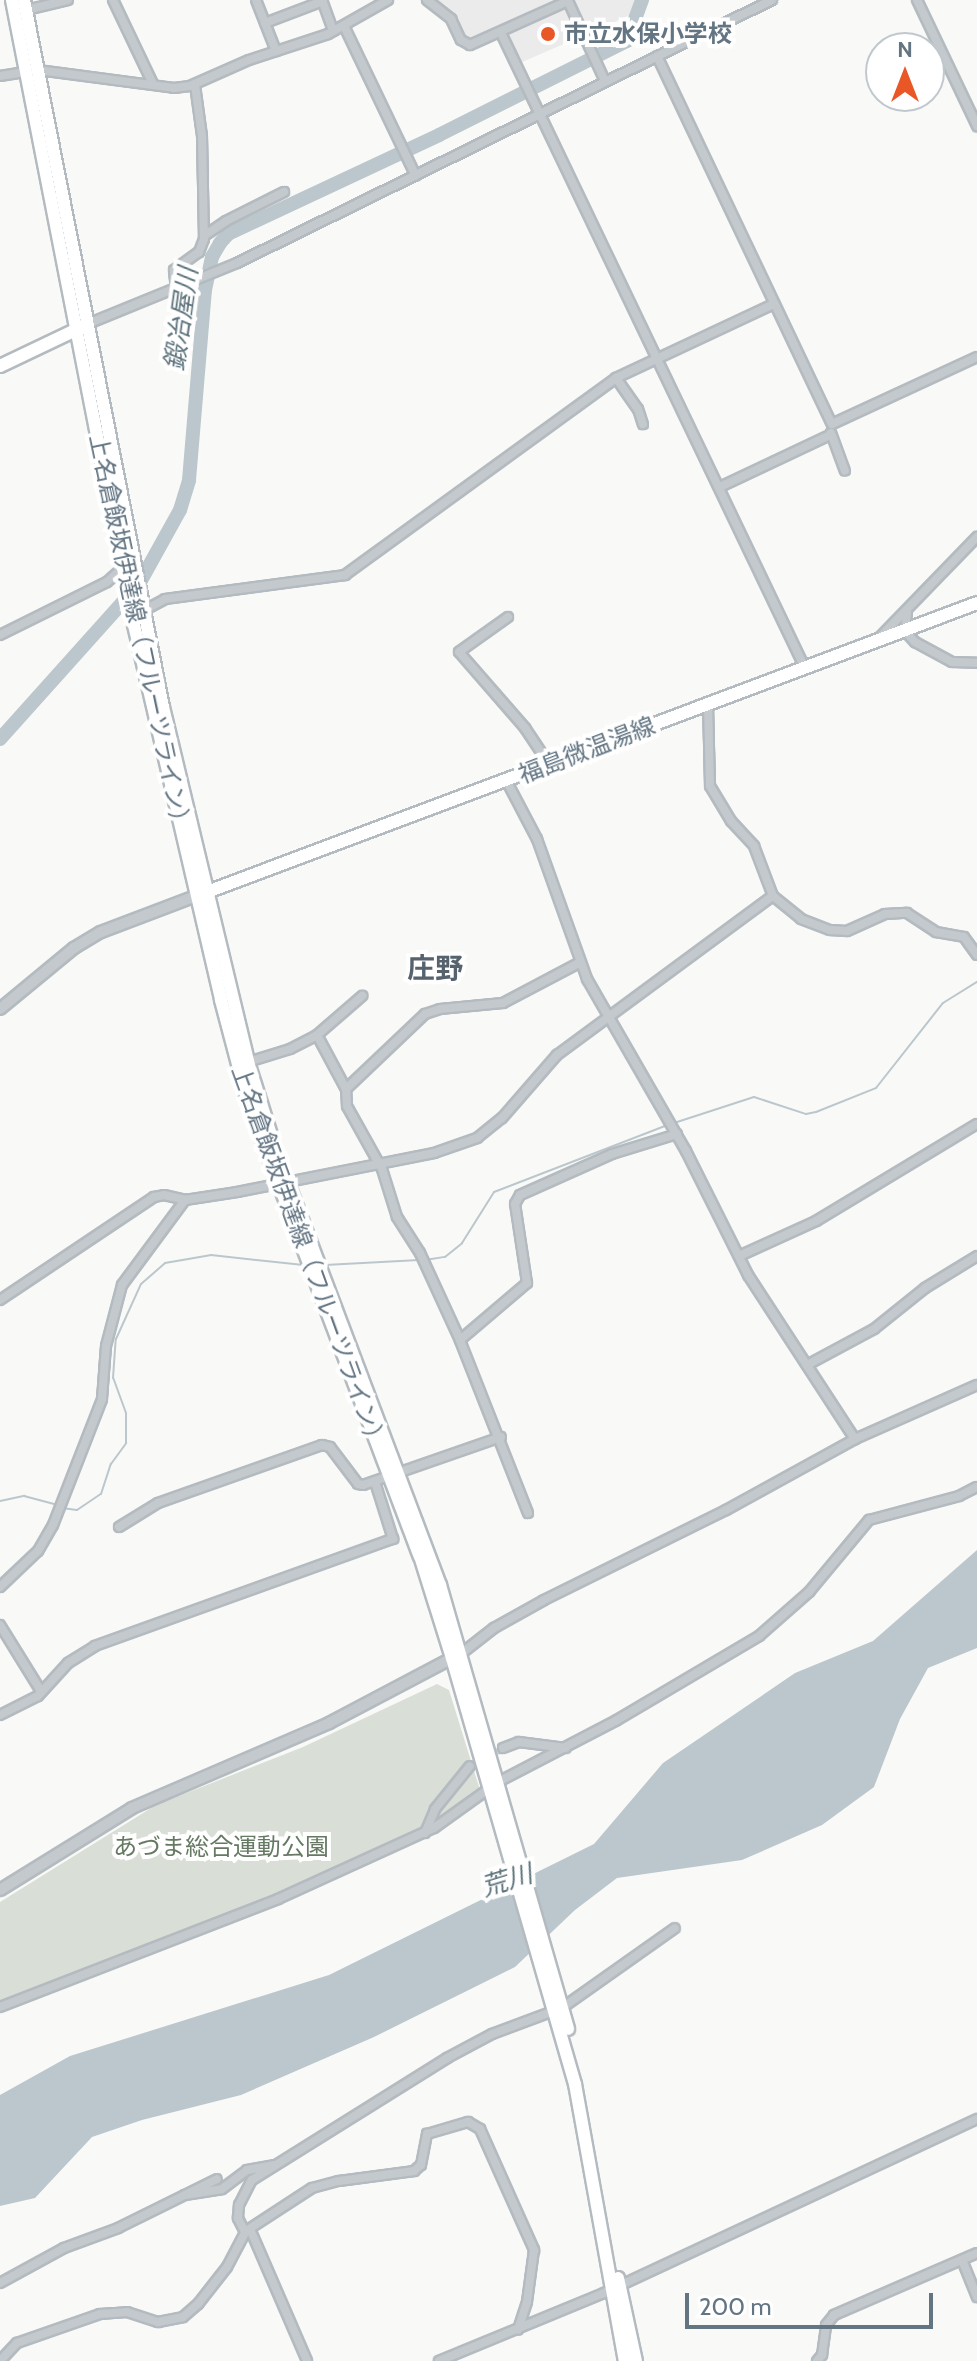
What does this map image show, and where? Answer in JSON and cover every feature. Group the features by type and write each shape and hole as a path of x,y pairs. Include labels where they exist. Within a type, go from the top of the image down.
{"main road":[{"name":"上名倉飯坂伊達線（フルーツライン）","path":"12,0 32,70 129,568 248,1102 283,1182 394,1475 457,1656 557,2006 615,2288 625,2361"},
{"name":"上名倉飯坂伊達線（フルーツライン）","path":"25,5 32,70"},
{"path":"0,366 84,325"},
{"name":"福島微温湯線","path":"201,894 977,603"},
{"name":"上名倉飯坂伊達線（フルーツライン）","path":"201,894 283,1182"},
{"name":"上名倉飯坂伊達線（フルーツライン）","path":"394,1475 400,1504 457,1656"},
{"name":"上名倉飯坂伊達線（フルーツライン）","path":"615,2288 636,2361"}],"street":[{"path":"25,5 68,0"},
{"path":"113,0 153,84"},
{"path":"256,0 276,51"},
{"path":"265,23 322,0 333,31"},
{"path":"0,76 32,70 174,88 195,85 333,31 388,0"},
{"path":"427,0 451,19 461,40 470,45 568,1 605,81"},
{"path":"84,325 176,290 416,176 772,0"},
{"path":"917,0 977,126"},
{"path":"344,26 416,176"},
{"path":"501,33 805,668"},
{"path":"657,56 832,424 830,435 845,471"},
{"path":"176,290 174,270 199,252 204,236 202,136 195,85"},
{"path":"204,236 226,221 284,192"},
{"path":"138,611 165,599 345,575 616,378 774,304"},
{"path":"832,424 977,357"},
{"path":"616,378 638,409 643,424"},
{"path":"720,487 830,435"},
{"path":"876,642 977,537"},
{"path":"0,635 94,589 129,568"},
{"path":"907,612 905,631 938,657 952,662 977,663"},
{"path":"508,617 459,652 525,728 549,764"},
{"path":"708,704 710,786 731,821 754,846 773,896 801,919 830,930 847,931 885,914 907,913 936,932 964,937 977,955"},
{"path":"506,780 540,846 579,963 677,1134 739,1256 855,1439"},
{"path":"0,1009 74,948 101,932 201,894"},
{"path":"0,1300 154,1197 164,1195 185,1200 379,1165 455,1148 477,1138 502,1118 545,1066 773,896"},
{"path":"346,1089 425,1014 440,1009 503,1003 579,963"},
{"path":"248,1062 290,1049 317,1035 362,996"},
{"path":"317,1035 346,1089 347,1106 379,1165 397,1217 420,1253 460,1340 501,1437 528,1513"},
{"path":"739,1256 816,1221 977,1124"},
{"path":"460,1340 527,1283 515,1204 520,1195 612,1154 677,1134"},
{"path":"0,1587 38,1551 53,1525 102,1399 106,1346 122,1285 185,1200"},
{"path":"807,1365 874,1329 925,1288 977,1256"},
{"path":"0,1890 132,1808 329,1723 457,1656 516,1615 726,1510 855,1439 977,1385"},
{"path":"119,1527 158,1503 322,1445 330,1447 358,1484 375,1482 501,1437"},
{"path":"0,1715 41,1691 74,1657 95,1646 393,1539 375,1482"},
{"path":"0,2007 290,1895 425,1833 759,1636 809,1592 869,1520 959,1496 977,1487"},
{"path":"384,1508 400,1504"},
{"path":"0,1625 41,1691"},
{"path":"503,1748 519,1742 567,1748"},
{"path":"425,1833 451,1786 470,1766"},
{"path":"307,2361 248,2231 238,2218 239,2205 252,2180 447,2058 492,2034 557,2006 675,1928"},
{"path":"439,2361 615,2288 977,2119"},
{"path":"0,2361 17,2343 100,2314 127,2312 158,2322 183,2317 198,2304 227,2267 248,2231 318,2186 414,2171 421,2165 427,2134 474,2122 534,2250 527,2302 518,2330"},
{"path":"184,2195 222,2189 247,2170 267,2164 275,2166"},
{"path":"0,2283 64,2248 118,2228 217,2179"},
{"path":"817,2361 822,2355 826,2325 834,2315 977,2253"},
{"path":"962,2260 977,2297"}],"shaded area":[{"name":"市立水保小学校","path":"434,0 645,0 644,9 520,63 505,28 466,39 449,11"},
{"path":"977,1550 977,1648 928,1668 900,1719 874,1787 822,1825 742,1860 617,1878 575,1910 515,1967 374,2037 241,2095 142,2120 92,2137 35,2198 0,2206 0,2095 70,2056 329,1975 594,1844 663,1763 795,1673 873,1641"}],"green space":[{"name":"あづま総合運動公園","path":"437,1684 449,1690 480,1790 429,1827 339,1871 0,2002 0,1902 156,1805 303,1747"}],"waterway":[{"name":"鍛冶屋川","path":"0,739 139,584 180,510 189,480 205,290 212,257 220,243 228,234 439,135 627,41 642,0"},
{"path":"674,1123 754,1097 806,1114 876,1088 943,1003 977,982"},
{"path":"425,1260 445,1257 462,1243 494,1192 668,1125"},
{"path":"62,1508 77,1510 101,1494 111,1464 126,1443 126,1413 113,1378 116,1339 141,1284 165,1263 211,1255 303,1265"},
{"path":"325,1265 419,1260"},
{"path":"0,1501 24,1496 57,1505"}],"tunnel":[{"path":"470,1766 503,1748"}],"place":[{"name":"市立水保小学校","path":"548,34"}],"district":[{"name":"庄野","path":"435,968"}],"water label":[{"name":"荒川","path":"507,1881"}]}
